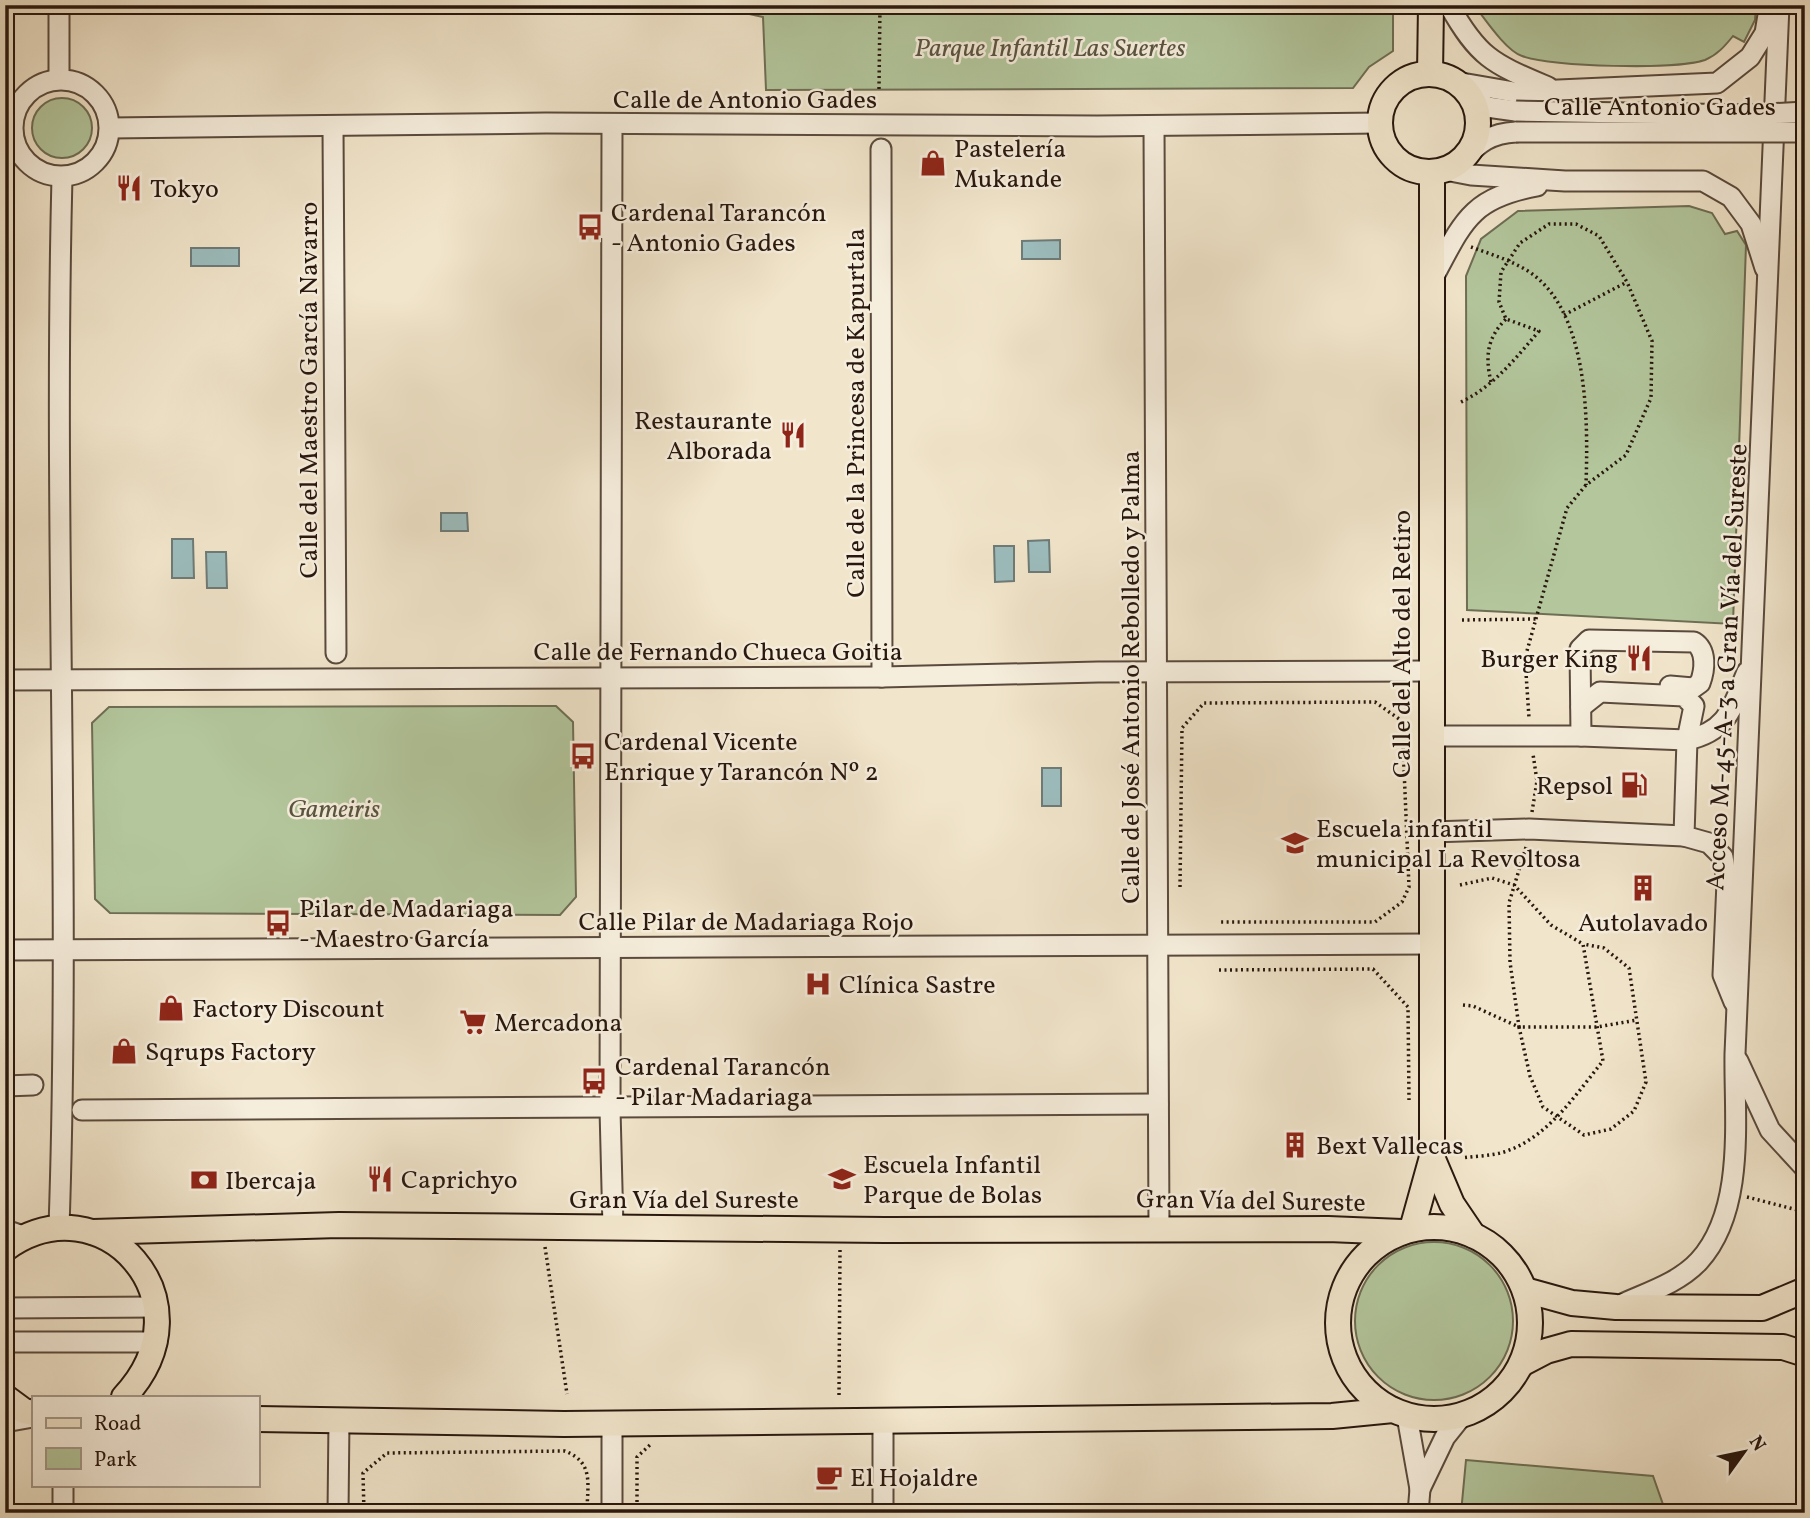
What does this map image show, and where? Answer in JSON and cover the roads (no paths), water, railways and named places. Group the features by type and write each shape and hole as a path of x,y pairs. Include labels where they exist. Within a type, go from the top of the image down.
{"main road":[{"path":"1430,74 1431,5"},
{"path":"1430,74 1461,86 1474,103 1478,118 1478,134 1472,149 1446,168 1416,171 1395,159 1382,139 1380,123 1382,108 1389,94 1415,76 1430,74"},
{"name":"Calle del Alto del Retiro","path":"1407,1231 1432,1157 1430,282 1446,168"},
{"name":"Calle del Alto del Retiro","path":"1432,1157 1452,1204 1473,1235"},
{"name":"Gran Vía del Sureste","path":"93,1232 339,1225 1407,1231"},
{"path":"11,1238 59,1227 93,1232 123,1248 145,1273 158,1307 157,1342 147,1371 125,1396"},
{"path":"259,1419 612,1423 1332,1416 1400,1413 1433,1420 1461,1417 1486,1405 1508,1387 1523,1363 1530,1339 1531,1314 1525,1290 1513,1267 1495,1248 1473,1235 1443,1227 1407,1231 1377,1245 1357,1265 1343,1290 1338,1318 1340,1346 1351,1372 1369,1394 1400,1413"},
{"path":"1525,1290 1572,1303 1615,1307 1762,1308 1805,1290"},
{"path":"1523,1363 1546,1351 1571,1344 1783,1347 1805,1354"},
{"path":"5,1397 32,1415"}],"street":[{"path":"59,5 60,79"},
{"path":"1449,5 1479,52 1494,64 1552,89"},
{"path":"1461,86 1514,92 1717,83 1750,57 1765,33 1769,5"},
{"name":"Acceso M-45-A-3 a Gran Vía del Sureste","path":"1615,1307 1678,1278 1698,1262 1716,1238 1729,1196 1734,1145 1735,1054 1779,5"},
{"path":"60,79 78,82 94,93 104,107 110,128 106,146 98,159 76,174 62,177 44,174 28,163 15,145 9,126 17,107 29,91 43,83 60,79"},
{"name":"Calle Antonio Gades","path":"1461,86 1487,107 1516,111 1749,115 1805,113"},
{"name":"Calle de Antonio Gades","path":"110,128 1154,126 1380,123"},
{"path":"612,125 610,1109 613,1228"},
{"name":"Calle de José Antonio Rebolledo y Palma","path":"1154,126 1159,1228"},
{"name":"Calle del Maestro García Navarro","path":"333,127 336,653"},
{"name":"Calle Antonio Gades","path":"1446,168 1483,140 1497,134 1516,132 1805,132"},
{"name":"Calle de la Princesa de Kapurtala","path":"881,149 882,677"},
{"path":"1446,168 1471,175 1565,181 1703,181 1731,197 1751,224 1769,282"},
{"path":"59,1227 62,177"},
{"path":"1430,282 1464,220 1502,192 1565,181"},
{"path":"1581,736 1580,649 1589,640 1694,642 1700,646 1704,653 1700,683 1693,688 1656,685 1642,693"},
{"path":"1430,736 1581,736 1687,740 1717,730 1728,715 1752,658"},
{"name":"Calle de Fernando Chueca Goitia","path":"5,680 882,677 1430,671"},
{"path":"1581,707 1600,692 1684,696 1689,700 1693,706 1687,740 1684,836"},
{"path":"1431,832 1529,829 1684,836 1709,843 1723,857 1727,882 1723,975 1737,1009"},
{"name":"Calle Pilar de Madariaga Rojo","path":"5,950 1432,944"},
{"path":"1735,1054 1770,1130 1805,1168"},
{"path":"5,1086 33,1086"},
{"path":"82,1110 1158,1104"},
{"path":"5,1308 158,1307"},
{"path":"5,1342 157,1342"},
{"path":"1400,1413 1420,1489 1418,1513"},
{"path":"5,1422 32,1415"},
{"path":"1420,1489 1445,1437 1461,1417"},
{"path":"338,1513 339,1420"},
{"path":"883,1420 884,1513"},
{"path":"612,1423 612,1513"},
{"path":"63,1486 63,1513"}],"water":[{"path":"1060,240 1060,259 1022,259 1022,241"},
{"path":"191,248 239,248 239,266 191,266"},
{"path":"441,513 467,513 468,531 441,531"},
{"path":"172,539 193,539 194,578 172,578"},
{"path":"1049,540 1050,572 1029,572 1028,541"},
{"path":"994,546 1014,546 1014,581 995,582"},
{"path":"206,552 226,552 227,588 207,588"},
{"path":"1042,768 1061,768 1061,806 1042,806"}],"place":[{"name":"Pastelería Mukande","path":"933,163"},
{"name":"Tokyo","path":"129,188"},
{"name":"Cardenal Tarancón - Antonio Gades","path":"590,227"},
{"name":"Restaurante Alborada","path":"793,435"},
{"name":"Burger King","path":"1639,658"},
{"name":"Cardenal Vicente Enrique y Tarancón Nº 2","path":"583,756"},
{"name":"Repsol","path":"1634,785"},
{"name":"Escuela infantil municipal La Revoltosa","path":"1295,843"},
{"name":"Autolavado","path":"1643,888"},
{"name":"Pilar de Madariaga - Maestro García","path":"278,923"},
{"name":"Clínica Sastre","path":"818,984"},
{"name":"Factory Discount","path":"171,1008"},
{"name":"Mercadona","path":"473,1022"},
{"name":"Sqrups Factory","path":"124,1051"},
{"name":"Cardenal Tarancón - Pilar Madariaga","path":"594,1081"},
{"name":"Bext Vallecas","path":"1295,1145"},
{"name":"Caprichyo","path":"380,1179"},
{"name":"Escuela Infantil Parque de Bolas","path":"842,1179"},
{"name":"Ibercaja","path":"204,1180"},
{"name":"El Hojaldre","path":"829,1477"}],"park label":[{"name":"Parque Infantil Las Suertes","path":"1050,47"},
{"name":"Gameiris","path":"334,808"}]}
